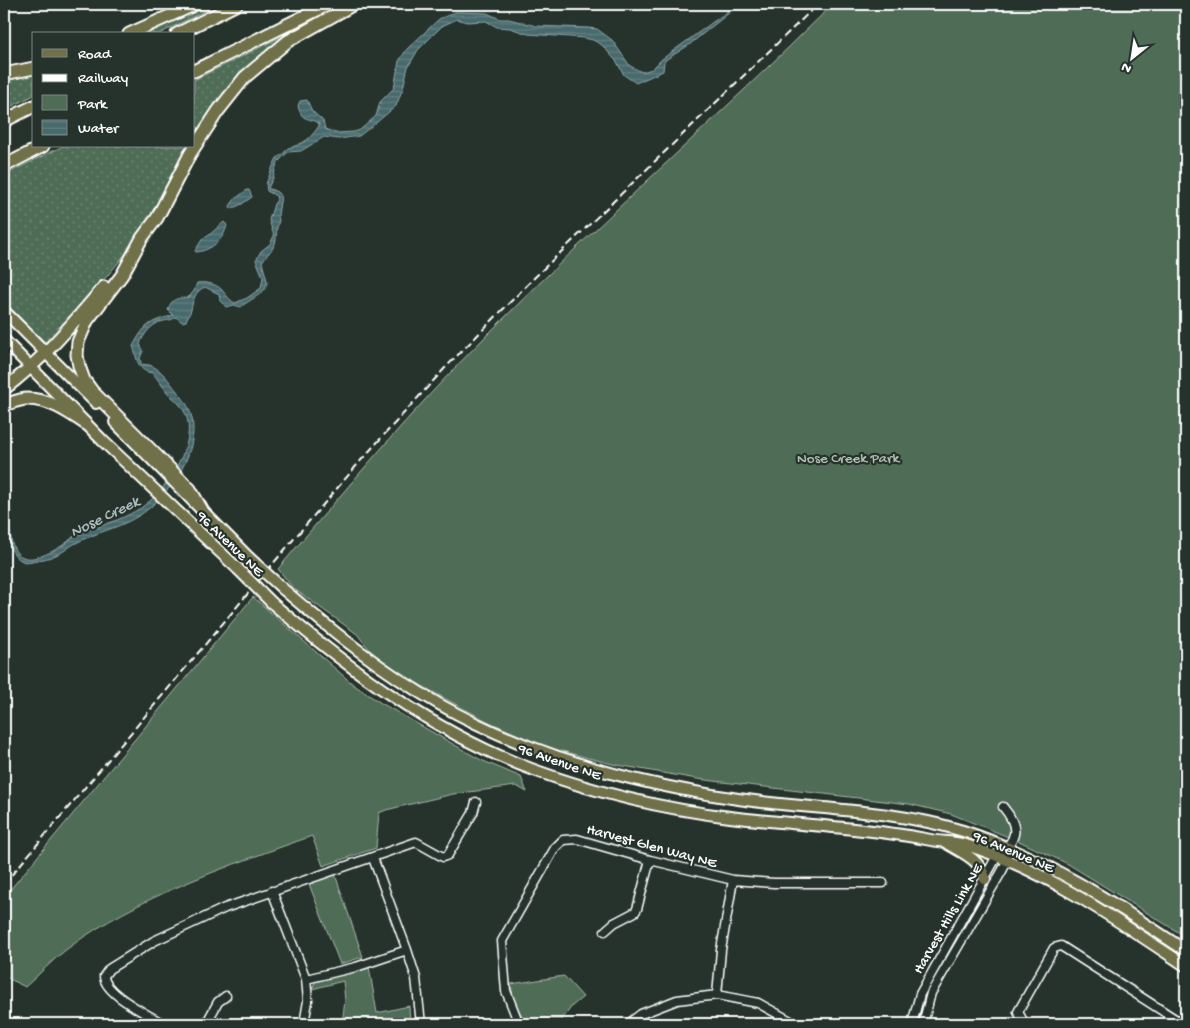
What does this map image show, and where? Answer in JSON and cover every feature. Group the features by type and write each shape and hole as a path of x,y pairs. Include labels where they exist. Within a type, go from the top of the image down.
{"highway":[{"path":"133,32 196,4"},
{"path":"181,32 237,4"},
{"path":"195,71 329,4"},
{"path":"195,146 213,118 245,77 288,41 354,4"},
{"path":"4,68 32,64"},
{"path":"4,74 32,68"},
{"path":"4,121 32,107"},
{"path":"4,166 38,148"},
{"path":"4,389 32,368 130,257 157,218 194,148"},
{"path":"130,257 122,275 87,321 78,342 78,366 84,380 92,390 142,445 190,489 202,510"},
{"path":"4,405 26,399 45,402 56,405 86,424"}],"main road":[{"path":"4,311 142,445"},
{"name":"96 Avenue NE","path":"4,340 86,424 272,602 339,659 379,688 432,720 505,758 534,770 575,784 635,800 732,817 888,832 945,843 963,844 997,856 1056,884 1186,966"},
{"name":"96 Avenue NE","path":"202,510 248,557 283,589 349,644 389,673 472,722 582,766 641,781 733,798 921,820 964,832 1008,848 1099,894 1186,951"},
{"path":"732,817 733,798"},
{"path":"945,843 976,862 984,872 985,878"}],"street":[{"path":"164,1024 128,1003 107,986 104,980 106,973 154,941 226,908 272,891 416,842 443,857 448,855 473,813 476,802"},
{"path":"1003,807 1015,824 1014,839 1008,848"},
{"name":"Harvest Glen Way NE","path":"516,1023 506,991 502,941 555,848 563,840 577,839 650,860 733,880 721,950 717,995"},
{"name":"Harvest Hills Link NE","path":"912,1024 920,994 997,856 1008,848"},
{"name":"Harvest Hills Link NE","path":"923,1024 931,993 1007,861 1008,848"},
{"path":"373,858 416,978 421,1024"},
{"path":"605,931 637,909 650,860"},
{"path":"733,880 774,883 882,883"},
{"path":"272,891 306,979 308,1001 304,1024"},
{"path":"1028,1024 1023,1021 1018,1012 1054,948 1061,946 1183,1024"},
{"path":"306,979 356,968 407,950"},
{"path":"628,1024 641,1014 677,1000 717,995 758,1003 796,1024"},
{"path":"206,1024 218,1002 226,996"}],"green space":[{"path":"210,4 213,5 163,32 147,32"},
{"name":"Nose Creek Park","path":"833,4 1186,4 1186,937 1068,864 1021,842 951,814 909,804 697,779 612,764 546,747 487,721 409,679 376,658 357,634 293,588 278,569 405,422 485,337"},
{"path":"290,34 270,47 243,71 195,143 195,80"},
{"path":"32,74 32,96 4,110 4,80"},
{"path":"59,148 192,148 161,203 139,236 111,272 64,326 45,342 4,302 4,175"},
{"path":"253,597 354,685 381,703 481,760 521,777 527,792 516,786 453,794 386,810 379,813 376,848 323,866 312,836 249,858 185,884 123,913 67,949 25,987 4,976 4,897"},
{"path":"335,874 363,957 340,964 309,884"},
{"path":"369,967 377,1013 409,1006 410,1024 342,1024 345,1000 343,981 312,989 315,982"},
{"path":"564,976 583,997 572,1006 559,1024 526,1024 514,1001 511,984"}],"water":[{"path":"736,4 740,4 689,45 667,59 664,62 663,71 636,83 624,75 617,62 602,45 593,40 528,34 510,28 497,27 486,21 467,22 457,19 442,26 418,50 408,67 396,106 377,122 359,136 339,139 324,137 301,151 288,152 277,163 268,188 281,196 279,221 274,246 262,262 267,282 264,290 241,307 234,305 226,307 220,301 219,294 205,287 195,296 186,321 182,322 176,317 157,323 143,337 140,344 143,351 140,358 141,364 156,368 168,379 190,411 193,427 186,461 166,492 140,515 116,527 82,540 54,556 25,562 19,559 11,549 6,534 4,514 9,525 12,544 18,554 23,557 33,558 57,549 74,536 140,509 166,483 185,447 188,421 181,407 153,373 141,367 133,346 148,325 172,316 168,310 171,303 175,299 189,297 197,283 216,285 235,303 247,298 261,288 263,277 256,260 261,251 270,244 274,236 269,220 277,200 276,196 267,191 266,184 277,158 288,148 306,140 319,126 319,124 302,115 298,106 300,101 307,100 312,111 323,121 325,129 335,133 360,130 376,116 380,102 394,88 399,61 407,49 439,19 456,12 487,13 500,19 509,19 536,26 597,29 612,40 630,66 642,72 652,69 662,59"},
{"path":"249,190 252,197 231,209 230,206 235,199"},
{"path":"224,222 227,225 220,240 211,247 196,252 203,238"}],"railway":[{"path":"4,884 363,458 445,368 535,277 818,4"}],"water label":[{"name":"Nose Creek","path":"104,515"}]}
